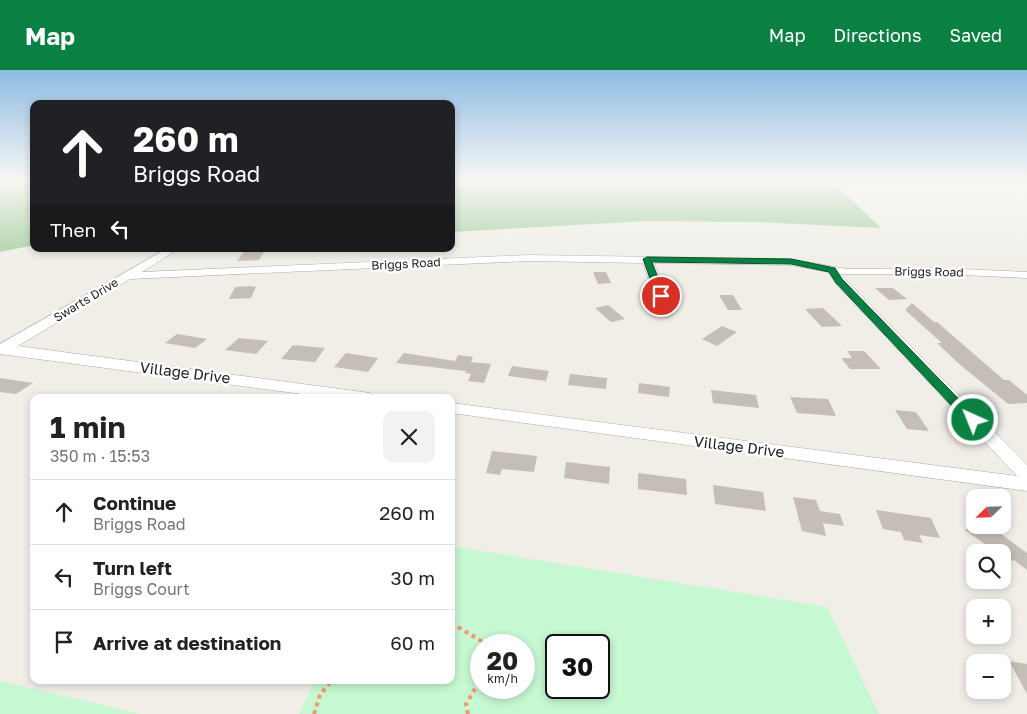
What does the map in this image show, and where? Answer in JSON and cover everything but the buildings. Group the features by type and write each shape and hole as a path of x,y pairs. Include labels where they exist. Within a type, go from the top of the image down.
{"street":[{"name":"Swarts Drive","path":"2,349 168,252"},
{"name":"Briggs Road","path":"128,276 537,258 791,262 847,272 959,272 1027,275"},
{"path":"647,259 667,314"},
{"path":"832,270 852,294 1027,476"},
{"name":"Village Drive","path":"2,349 318,394"},
{"name":"Village Drive","path":"455,409 1027,484"}],"path":[{"path":"455,625 470,634"},
{"path":"314,714 320,696 329,684"},
{"path":"468,714 466,704 470,698"}],"green space":[{"path":"0,211 30,211 30,246 0,252"},
{"path":"455,211 863,211 881,228 756,222 647,221 455,232"},
{"path":"455,547 827,607 879,714 299,714 313,684 455,684"},
{"path":"0,681 141,714 0,714"}],"route":[{"path":"661,296 647,259 791,262 811,264 832,270 839,281 973,420"}]}
